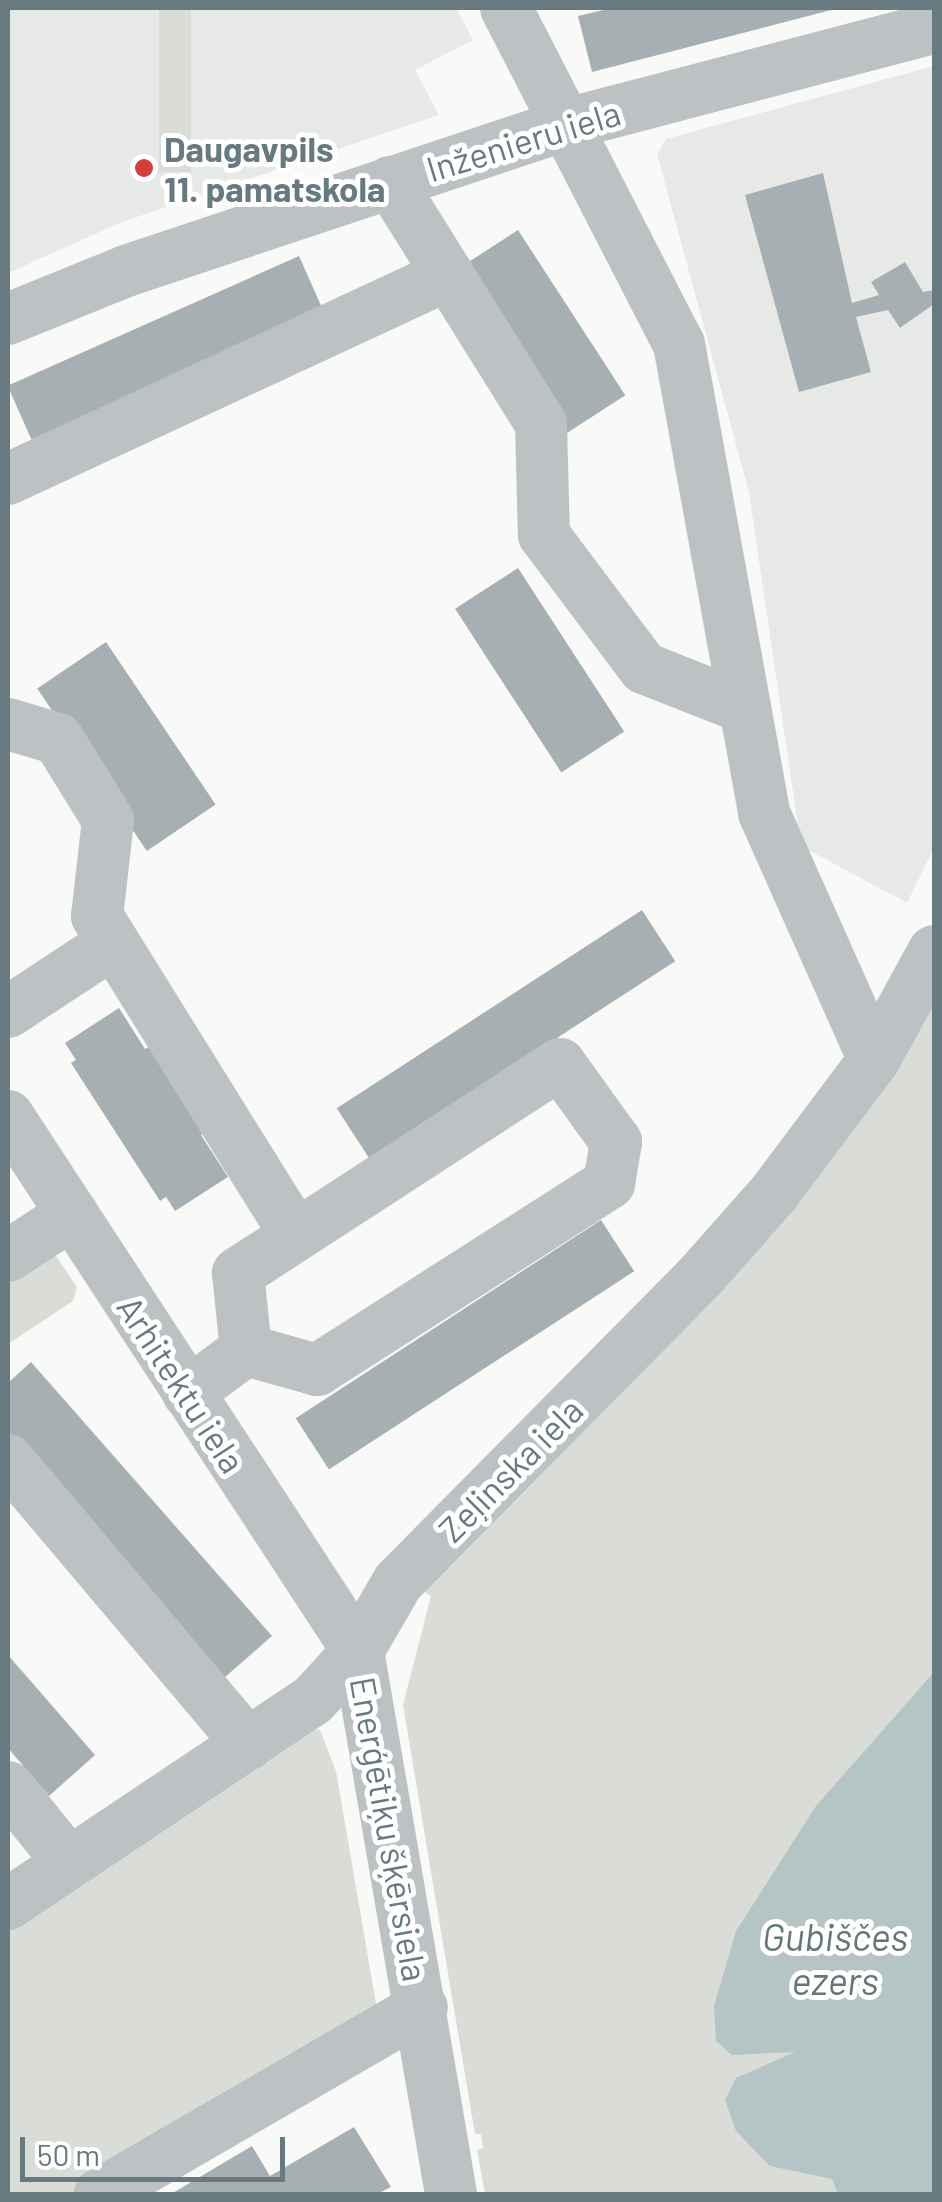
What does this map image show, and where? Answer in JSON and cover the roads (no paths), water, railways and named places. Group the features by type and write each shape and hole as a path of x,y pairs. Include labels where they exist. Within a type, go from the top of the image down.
{"street":[{"path":"510,9 679,344 764,814 874,1060"},
{"name":"Inženieru iela","path":"8,320 126,271 567,124 934,28"},
{"path":"390,182 541,424 544,535 644,668 745,708"},
{"path":"8,478 448,275"},
{"path":"8,724 58,739 108,820 96,916 295,1234"},
{"path":"8,1012 114,942"},
{"name":"Zeļinska iela","path":"8,1904 313,1700 358,1651 398,1582 698,1279 832,1122 874,1060 934,951"},
{"path":"560,1064 616,1142 609,1182 317,1370 246,1350 238,1274 560,1064"},
{"name":"Arhitektu iela","path":"8,1116 358,1651"},
{"path":"8,1256 72,1214"},
{"path":"188,1393 246,1350"},
{"path":"8,1460 248,1744"},
{"name":"Enerģētiķu šķērsiela","path":"358,1651 422,2006 451,2194"},
{"path":"8,1787 69,1862"},
{"name":"Enerģētiķu šķērsiela","path":"100,2194 422,2006"}],"water":[{"name":"Gubiščes ezers","path":"934,1672 934,2194 838,2194 832,2179 770,2166 736,2131 725,2100 736,2078 795,2052 732,2055 716,2041 714,2006 736,1931 816,1806"}],"place":[{"name":"Daugavpils 11. pamatskola","path":"144,168"}]}
